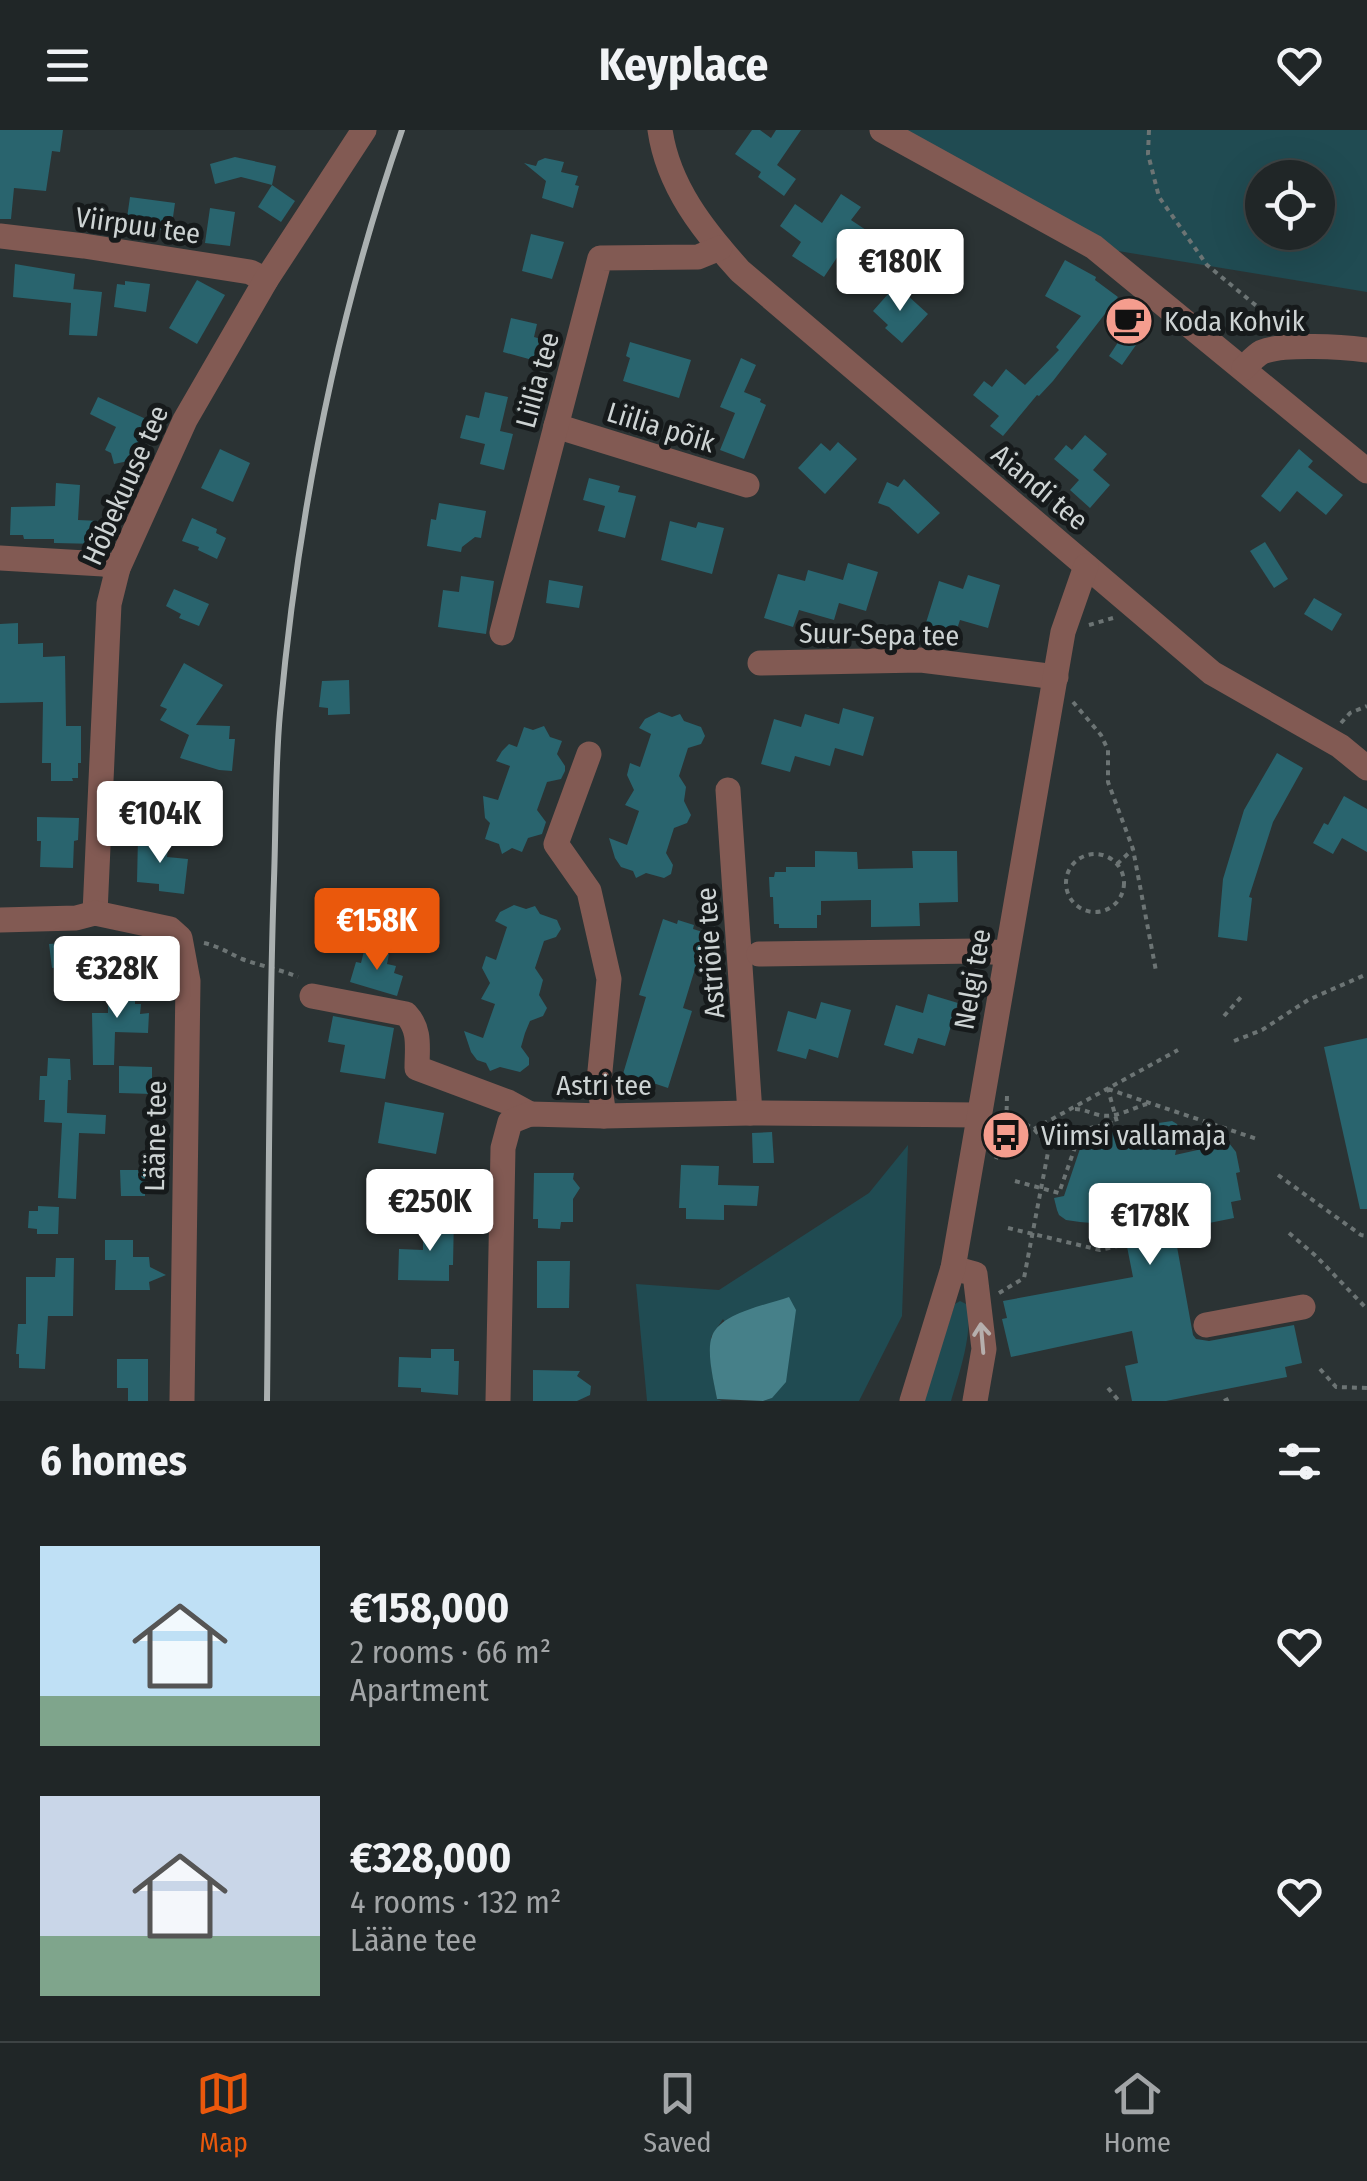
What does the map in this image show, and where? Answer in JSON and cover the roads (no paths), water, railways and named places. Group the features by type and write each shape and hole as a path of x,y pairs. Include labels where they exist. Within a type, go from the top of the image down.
{"street":[{"name":"Hõbekuuse tee","path":"96,913 109,604 118,568 185,420 266,280 364,130"},
{"name":"Aiandi tee","path":"660,130 670,174 698,220 740,272 1212,673 1340,746 1367,768"},
{"name":"Aiandi tee","path":"676,130 684,190 698,220"},
{"path":"882,130 1094,247 1367,471"},
{"name":"Viirpuu tee","path":"0,236 250,272 266,280"},
{"name":"Liilia tee","path":"502,634 600,258 698,256 720,248"},
{"path":"1244,368 1262,352 1296,347 1367,350"},
{"name":"Liilia põik","path":"556,426 747,485"},
{"path":"0,558 118,568"},
{"name":"Nelgi tee","path":"912,1401 973,1276 979,1115 1006,954 1061,686 1063,632 1086,566"},
{"name":"Suur-Sepa tee","path":"760,664 921,660 1061,686"},
{"path":"589,754 556,844 589,891 609,979 598,1081 604,1116"},
{"name":"Astriõie tee","path":"728,790 750,1113"},
{"path":"0,920 76,918 96,913"},
{"name":"Lääne tee","path":"96,913 170,929 180,938 188,981 182,1401"},
{"path":"759,954 1006,954"},
{"path":"312,996 406,1014 414,1022 418,1036 417,1068 530,1114"},
{"name":"Astri tee","path":"498,1401 503,1148 510,1122 530,1114 979,1115"},
{"path":"973,1276 984,1349 975,1401"},
{"path":"1206,1325 1303,1307"}],"railway":[{"path":"267,1401 271,1010 280,713 298,565 323,418 358,272 402,130"}],"place":[{"name":"Koda Kohvik","path":"1129,321"},
{"name":"Viimsi vallamaja","path":"1006,1135"}]}
